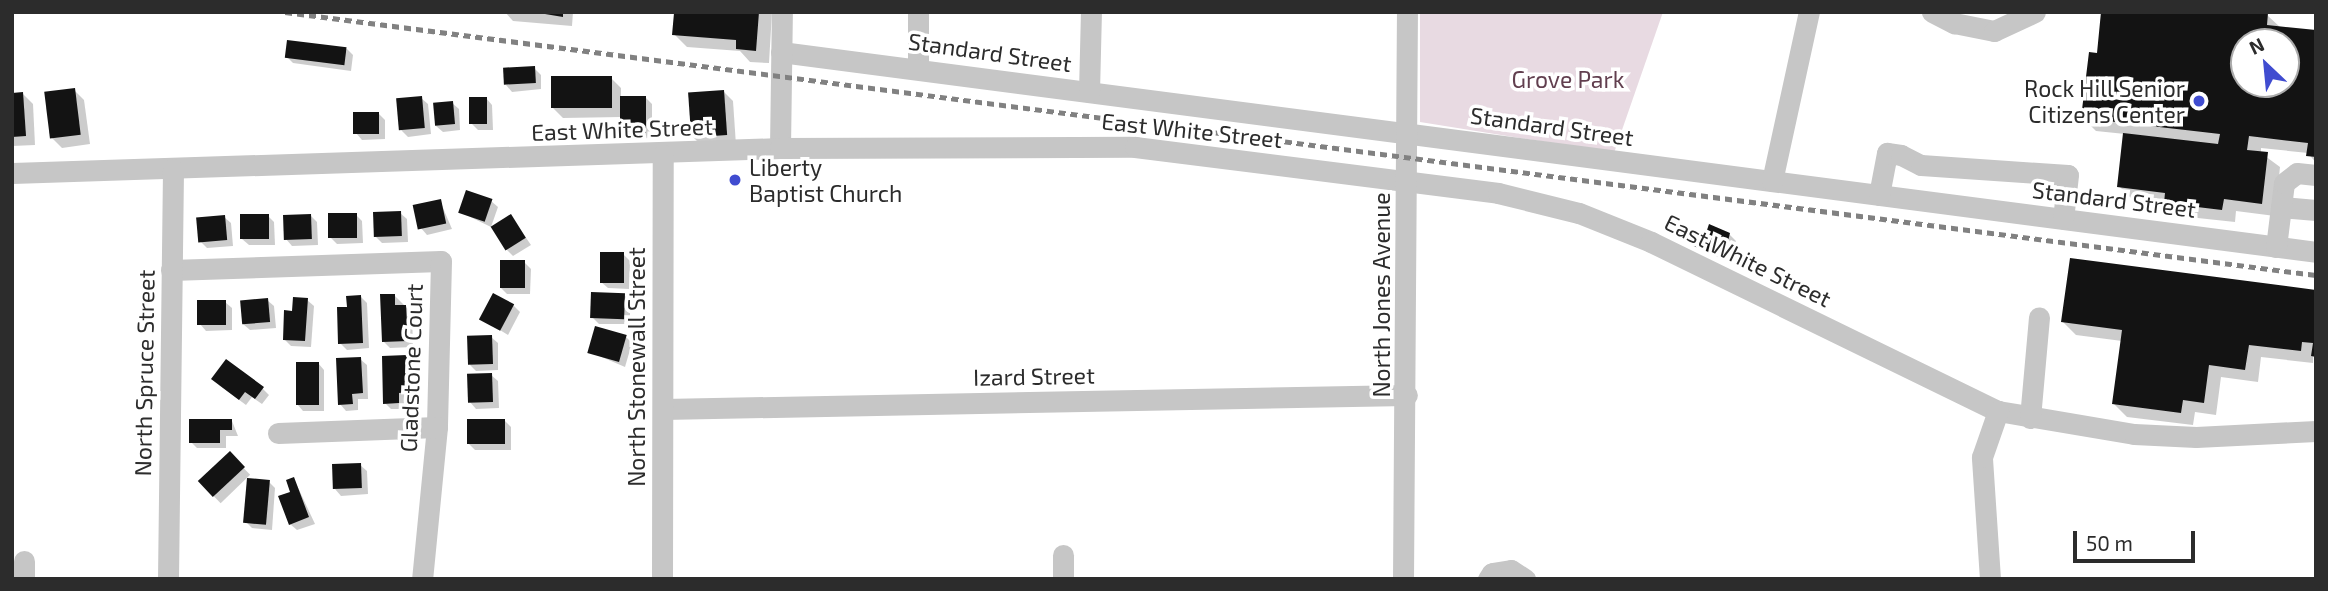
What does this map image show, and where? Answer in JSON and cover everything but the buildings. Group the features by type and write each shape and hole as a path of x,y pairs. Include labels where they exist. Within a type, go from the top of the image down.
{"street":[{"path":"780,148 782,12"},
{"path":"918,12 918,68"},
{"path":"1089,92 1091,12"},
{"name":"North Jones Avenue","path":"1403,579 1408,180 1405,133 1407,12"},
{"path":"1772,181 1809,12"},
{"path":"1932,12 1954,23 1994,31 2035,12"},
{"name":"Standard Street","path":"781,52 2316,252"},
{"name":"East White Street","path":"12,173 663,155 780,148 1135,147 1498,193 1579,213 1651,242 1998,411 2134,434 2196,437 2316,431"},
{"path":"1880,195 1887,153 1921,165 2068,175 2063,219"},
{"name":"North Stonewall Street","path":"662,579 663,155"},
{"name":"North Spruce Street","path":"168,579 173,169"},
{"path":"2276,247 2287,178 2297,173 2316,175"},
{"path":"2281,207 2316,210"},
{"name":"Gladstone Court","path":"171,270 441,261 437,427 422,579"},
{"path":"2030,418 2039,317"},
{"name":"Izard Street","path":"663,409 1406,395"},
{"path":"1990,579 1982,457 1998,411"},
{"path":"278,433 437,427"},
{"path":"1063,555 1063,579"},
{"path":"1489,579 1492,573 1511,570 1525,579"}],"green space":[{"name":"Grove Park","path":"1420,12 1663,12 1614,153 1420,122"}],"railway":[{"path":"285,12 2316,275"}],"place":[{"name":"Rock Hill Senior Citizens Center","path":"2199,101"},
{"name":"Liberty Baptist Church","path":"735,180"}]}
